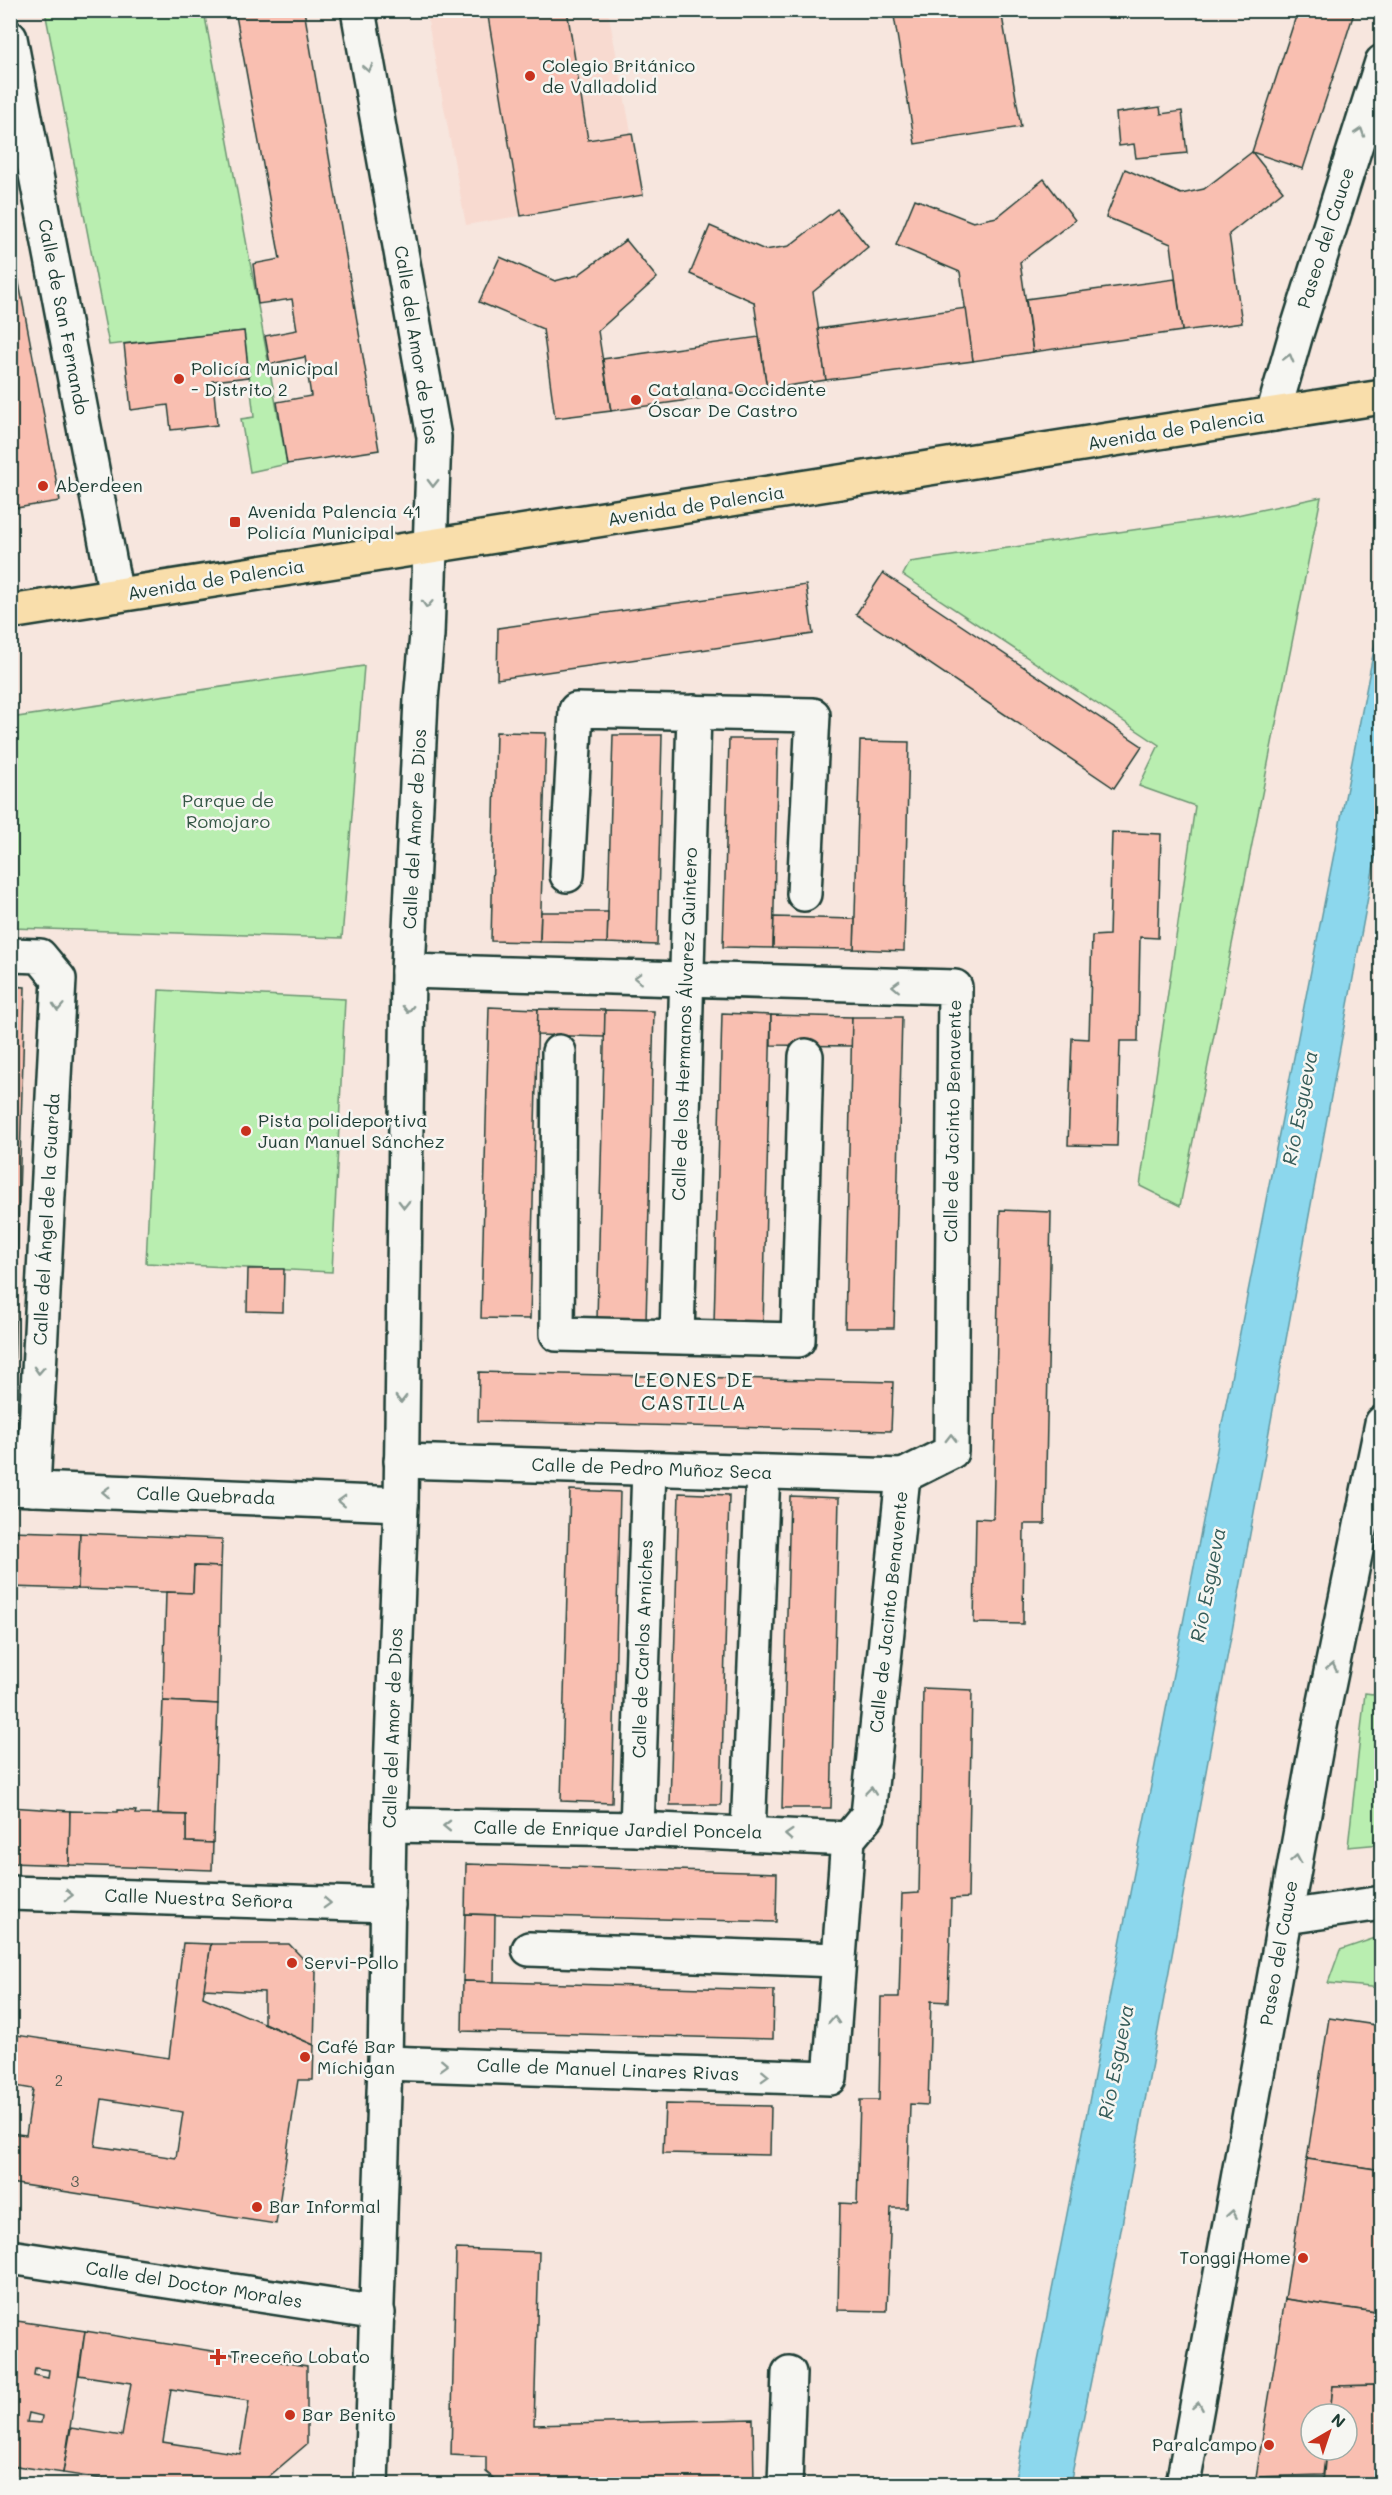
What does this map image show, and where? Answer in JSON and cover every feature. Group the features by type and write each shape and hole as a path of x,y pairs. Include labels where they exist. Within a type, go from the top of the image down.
{"main road":[{"name":"Avenida de Palencia","path":"10,612 1375,397"}],"street":[{"name":"Calle del Amor de Dios","path":"357,10 432,426 431,546 408,971 401,1504 389,1825 385,2062 371,2484"},
{"name":"Calle de San Fernando","path":"10,38 116,596"},
{"name":"Paseo del Cauce","path":"1273,414 1382,63"},
{"path":"567,875 576,710 813,715 804,894"},
{"name":"Calle de los Hermanos Álvarez Quintero","path":"677,1336 694,712"},
{"name":"Calle del Ángel de la Guarda","path":"22,1488 59,979 26,955"},
{"path":"408,971 687,980"},
{"name":"Calle de Jacinto Benavente","path":"687,980 955,987 951,1452 903,1476 868,1815 848,1839"},
{"path":"559,1052 558,1334 798,1340 806,1056"},
{"name":"Paseo del Cauce","path":"1184,2484 1318,1736 1382,1423"},
{"name":"Calle de Pedro Muñoz Seca","path":"400,1461 903,1476"},
{"name":"Calle de Carlos Arniches","path":"637,1829 649,1468"},
{"path":"748,1833 763,1472"},
{"name":"Calle Quebrada","path":"22,1488 401,1504"},
{"name":"Calle de Enrique Jardiel Poncela","path":"389,1825 637,1829 848,1839"},
{"path":"529,1949 837,1960 848,1839"},
{"name":"Calle Nuestra Señora","path":"10,1893 388,1905"},
{"path":"1286,1917 1382,1904"},
{"name":"Calle de Manuel Linares Rivas","path":"385,2062 830,2078 837,1960"},
{"name":"Calle del Doctor Morales","path":"10,2257 378,2313"},
{"path":"785,2484 789,2373"}],"shaded area":[{"name":"Colegio Británico de Valladolid","path":"426,11 608,11 643,195 466,225"}],"green space":[{"path":"45,11 204,11 287,464 250,472 241,419 254,417 244,331 109,345"},
{"path":"1321,497 1180,1206 1140,1186 1195,806 1139,786 1159,745 903,575 910,562 1237,515"},
{"name":"Parque de Romojaro","path":"364,666 342,938 11,928 11,718"},
{"name":"Pista polideportiva Juan Manuel Sánchez","path":"159,990 345,999 332,1272 146,1263"},
{"path":"1365,1693 1381,1695 1381,1844 1348,1847"},
{"path":"1381,1936 1381,1988 1328,1983 1340,1950"}],"water":[{"name":"Río Esgueva","path":"1381,614 1381,827 1116,2257 1070,2484 1014,2484"}],"building":[{"path":"235,10 304,10 379,450 287,464 277,402 311,396 305,357 270,364 265,336 297,330 292,299 258,304 253,264 280,259"},
{"path":"487,10 567,10 588,140 632,133 643,195 521,216"},
{"path":"893,10 1001,10 1021,127 915,144"},
{"path":"1298,10 1355,10 1303,169 1252,152"},
{"path":"1160,107 1161,114 1182,111 1187,153 1136,158 1134,144 1119,146 1116,113"},
{"path":"1252,152 1283,191 1229,234 1242,323 1182,331 1171,244 1106,217 1125,169 1181,194 1204,189"},
{"path":"1044,179 1075,220 1020,262 1033,352 973,361 960,272 896,245 915,199 973,222 997,217"},
{"path":"837,209 868,247 813,292 826,380 767,389 754,302 690,274 710,226 765,250 789,246"},
{"path":"10,235 60,501 10,509"},
{"path":"626,240 657,278 598,331 611,411 555,418 543,329 479,302 500,257 555,281 578,275"},
{"path":"1175,279 1182,331 1033,352 1026,299"},
{"path":"966,308 973,361 826,380 818,329"},
{"name":"Policía Municipal - Distrito 2","path":"244,331 249,377 213,381 217,425 171,430 168,405 131,410 124,344"},
{"path":"759,337 767,389 611,411 603,359"},
{"path":"883,573 1142,746 1114,788 856,614"},
{"path":"806,585 813,634 497,679 498,628"},
{"path":"496,732 546,733 540,942 491,941"},
{"path":"613,735 662,735 657,945 607,943"},
{"path":"729,739 778,739 773,948 723,947"},
{"path":"860,741 909,742 904,951 854,949"},
{"path":"1112,832 1161,834 1158,938 1140,937 1138,1041 1120,1041 1117,1146 1068,1145 1072,1038 1089,1039 1092,936 1109,935"},
{"path":"541,912 608,912 607,943 540,942"},
{"path":"774,917 855,919 854,949 773,948"},
{"path":"10,986 25,987 12,1439 10,1438"},
{"path":"489,1007 538,1009 530,1319 481,1318"},
{"path":"538,1009 605,1010 605,1037 537,1035"},
{"path":"605,1010 654,1011 646,1322 597,1320"},
{"path":"722,1013 771,1015 763,1326 714,1324"},
{"path":"771,1015 852,1017 852,1046 771,1045"},
{"path":"852,1017 902,1017 894,1328 845,1328"},
{"path":"1000,1210 1051,1212 1045,1524 1024,1524 1023,1624 974,1623 976,1518 993,1519"},
{"path":"248,1269 284,1269 283,1312 247,1311"},
{"path":"479,1372 893,1382 891,1431 478,1421"},
{"path":"570,1490 620,1492 612,1803 561,1801"},
{"path":"679,1493 729,1495 721,1805 670,1805"},
{"path":"790,1496 839,1498 831,1808 782,1808"},
{"path":"10,1531 80,1533 78,1589 10,1587"},
{"path":"80,1533 222,1539 221,1567 194,1566 193,1593 78,1589"},
{"path":"194,1566 221,1567 218,1704 163,1701 166,1592 193,1593"},
{"path":"923,1688 972,1690 968,1898 951,1899 948,2002 931,2001 928,2105 910,2104 907,2208 891,2208 887,2311 838,2310 840,2203 857,2204 860,2100 879,2100 881,1997 899,1997 902,1894 919,1893"},
{"path":"163,1701 218,1704 213,1843 186,1842 186,1815 158,1814"},
{"path":"10,1807 70,1811 69,1865 10,1863"},
{"path":"118,1810 136,1811 135,1814 186,1815 186,1842 213,1843 212,1870 69,1865 70,1811 118,1812"},
{"path":"466,1864 777,1873 776,1922 465,1914"},
{"path":"465,1914 495,1915 494,1982 463,1981"},
{"path":"183,1943 211,1944 203,1997 314,2045 313,2080 298,2080 276,2224 10,2183 10,2133 26,2135 33,2089 10,2085 10,2034 169,2058","holes":["102,2099 183,2112 176,2158 95,2146"]},
{"path":"211,1944 289,1944 316,1972 314,2045 264,2023 264,1992 204,1989"},
{"path":"463,1981 774,1990 773,2039 462,2031"},
{"path":"1329,2018 1382,2026 1382,2170 1307,2159"},
{"path":"665,2104 771,2106 770,2155 663,2153"},
{"path":"1307,2159 1382,2170 1382,2313 1285,2299"},
{"path":"456,2249 539,2252 534,2425 753,2419 754,2484 511,2484 511,2482 497,2481 486,2472 486,2457 451,2455"},
{"path":"1285,2299 1382,2313 1382,2385 1333,2386 1331,2402 1299,2402 1299,2462 1325,2462 1323,2475 1256,2477"},
{"path":"10,2320 85,2331 63,2473 10,2465","holes":["35,2368 49,2370 48,2378 34,2375","29,2413 42,2416 41,2423 27,2422"]},
{"path":"85,2331 307,2366 307,2444 260,2484 134,2484 63,2473 71,2428 122,2436 131,2383 79,2375","holes":["171,2389 249,2401 240,2454 163,2442"]},
{"path":"1382,2385 1382,2484 1323,2484 1325,2462 1359,2462 1359,2402 1331,2402 1333,2386"}],"place":[{"name":"Colegio Británico de Valladolid","path":"530,76"},
{"name":"Policía Municipal - Distrito 2","path":"179,379"},
{"name":"Catalana Occidente Óscar De Castro","path":"636,400"},
{"name":"Aberdeen","path":"43,486"},
{"name":"Avenida Palencia 41 Policía Municipal","path":"235,522"},
{"name":"Pista polideportiva Juan Manuel Sánchez","path":"246,1131"},
{"name":"Servi-Pollo","path":"292,1963"},
{"name":"Café Bar Míchigan","path":"305,2057"},
{"name":"Bar Informal","path":"257,2207"},
{"name":"Tonggi Home","path":"1303,2258"},
{"name":"Treceño Lobato","path":"218,2357"},
{"name":"Bar Benito","path":"290,2415"},
{"name":"Paralcampo","path":"1269,2445"}],"district":[{"name":"LEONES DE CASTILLA","path":"694,1392"}]}
